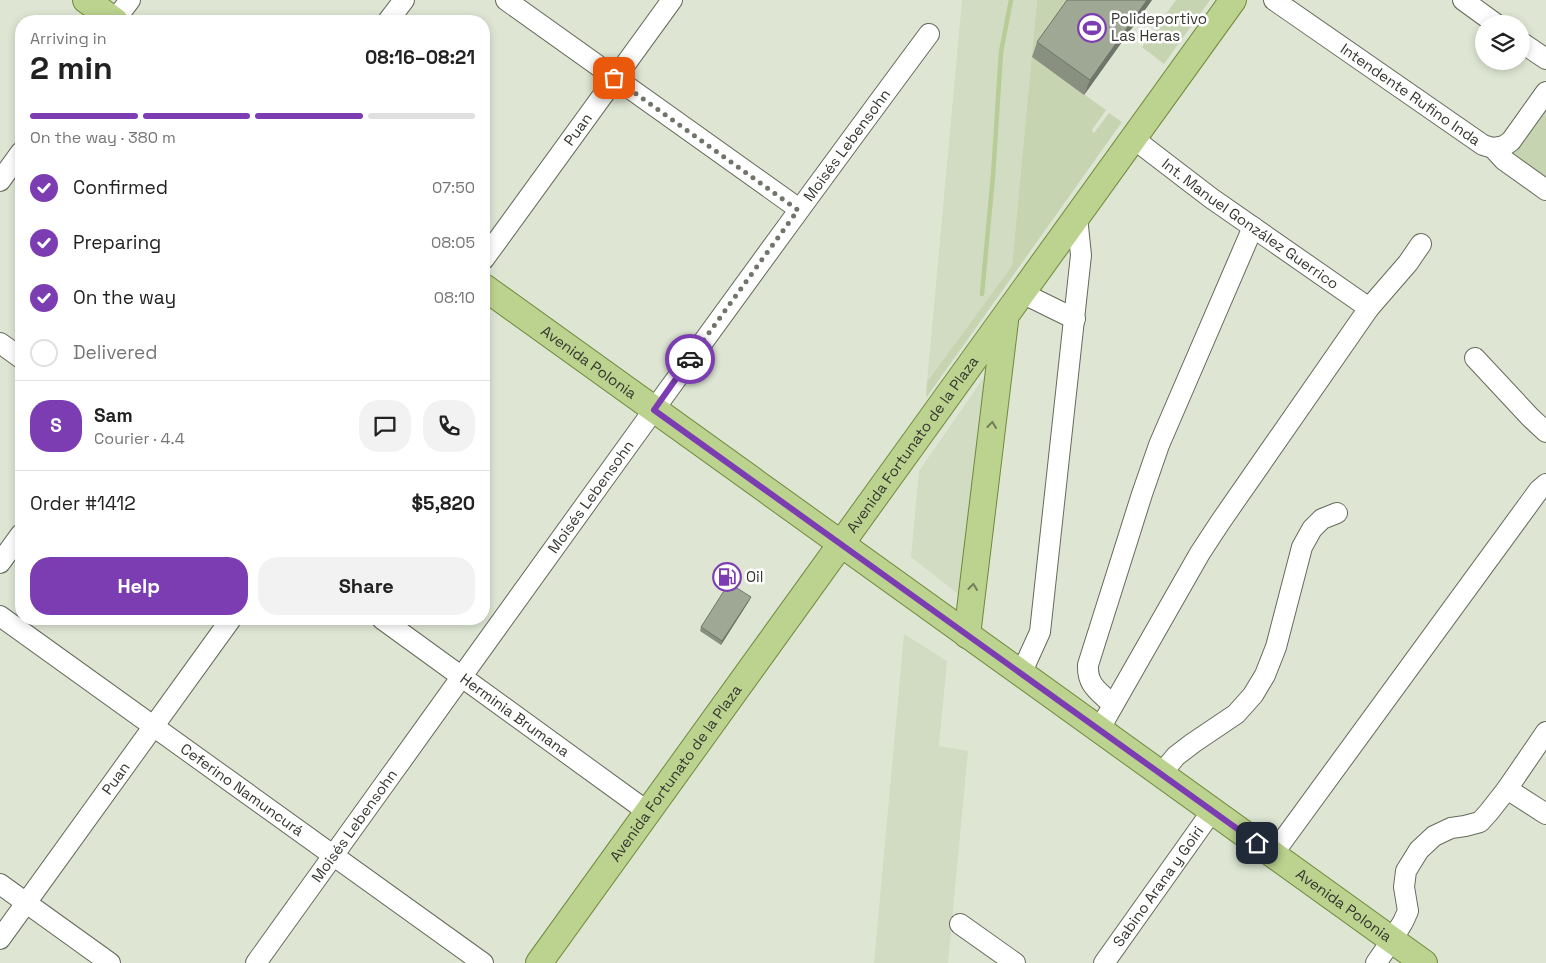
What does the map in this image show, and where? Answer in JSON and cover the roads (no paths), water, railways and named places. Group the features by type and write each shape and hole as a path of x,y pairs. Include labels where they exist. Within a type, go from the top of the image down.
{"main road":[{"path":"86,0 107,15"},
{"name":"Avenida Fortunato de la Plaza","path":"539,963 1233,0"},
{"name":"Avenida Polonia","path":"490,291 1424,963"},
{"path":"967,635 1006,317"}],"street":[{"path":"119,15 130,0"},
{"path":"393,15 404,0"},
{"path":"506,0 798,210"},
{"name":"Puan","path":"490,251 672,0"},
{"name":"Intendente Rufino Inda","path":"1274,0 1483,145 1493,148 1504,160 1546,190"},
{"path":"1463,0 1484,15"},
{"name":"Moisés Lebensohn","path":"256,963 798,210 928,34"},
{"path":"1530,48 1546,59"},
{"path":"1493,148 1504,146 1511,141 1546,92"},
{"name":"Int. Manuel González Guerrico","path":"1134,139 1211,198 1369,308"},
{"path":"0,182 15,161"},
{"path":"1021,674 1040,632 1081,256 1078,217"},
{"path":"1113,705 1090,682 1087,674 1088,665 1159,445 1253,228"},
{"path":"1099,730 1205,545 1369,308 1408,263 1421,244"},
{"path":"1022,293 1075,319"},
{"path":"0,342 15,353"},
{"path":"1475,358 1530,418 1546,432"},
{"path":"1273,854 1544,490"},
{"path":"1161,774 1176,756 1236,714 1253,695 1265,675 1276,647 1302,547 1312,529 1322,519 1338,513"},
{"path":"0,563 15,542"},
{"name":"Ceferino Namuncurá","path":"0,616 483,963"},
{"name":"Puan","path":"0,939 227,625"},
{"name":"Herminia Brumana","path":"390,625 648,812"},
{"path":"1376,963 1392,940 1408,911 1404,886 1406,871 1419,850 1434,836 1451,828 1480,822 1490,812 1546,732"},
{"path":"1507,788 1546,814"},
{"name":"Sabino Arana y Goiri","path":"1104,963 1212,811"},
{"path":"0,884 110,963"},
{"path":"960,924 1015,963"}],"waterway":[{"path":"982,294 993,176 1001,52 1011,0"}],"place":[{"name":"Polideportivo Las Heras","path":"1092,28"},
{"name":"Oil","path":"727,577"}]}
